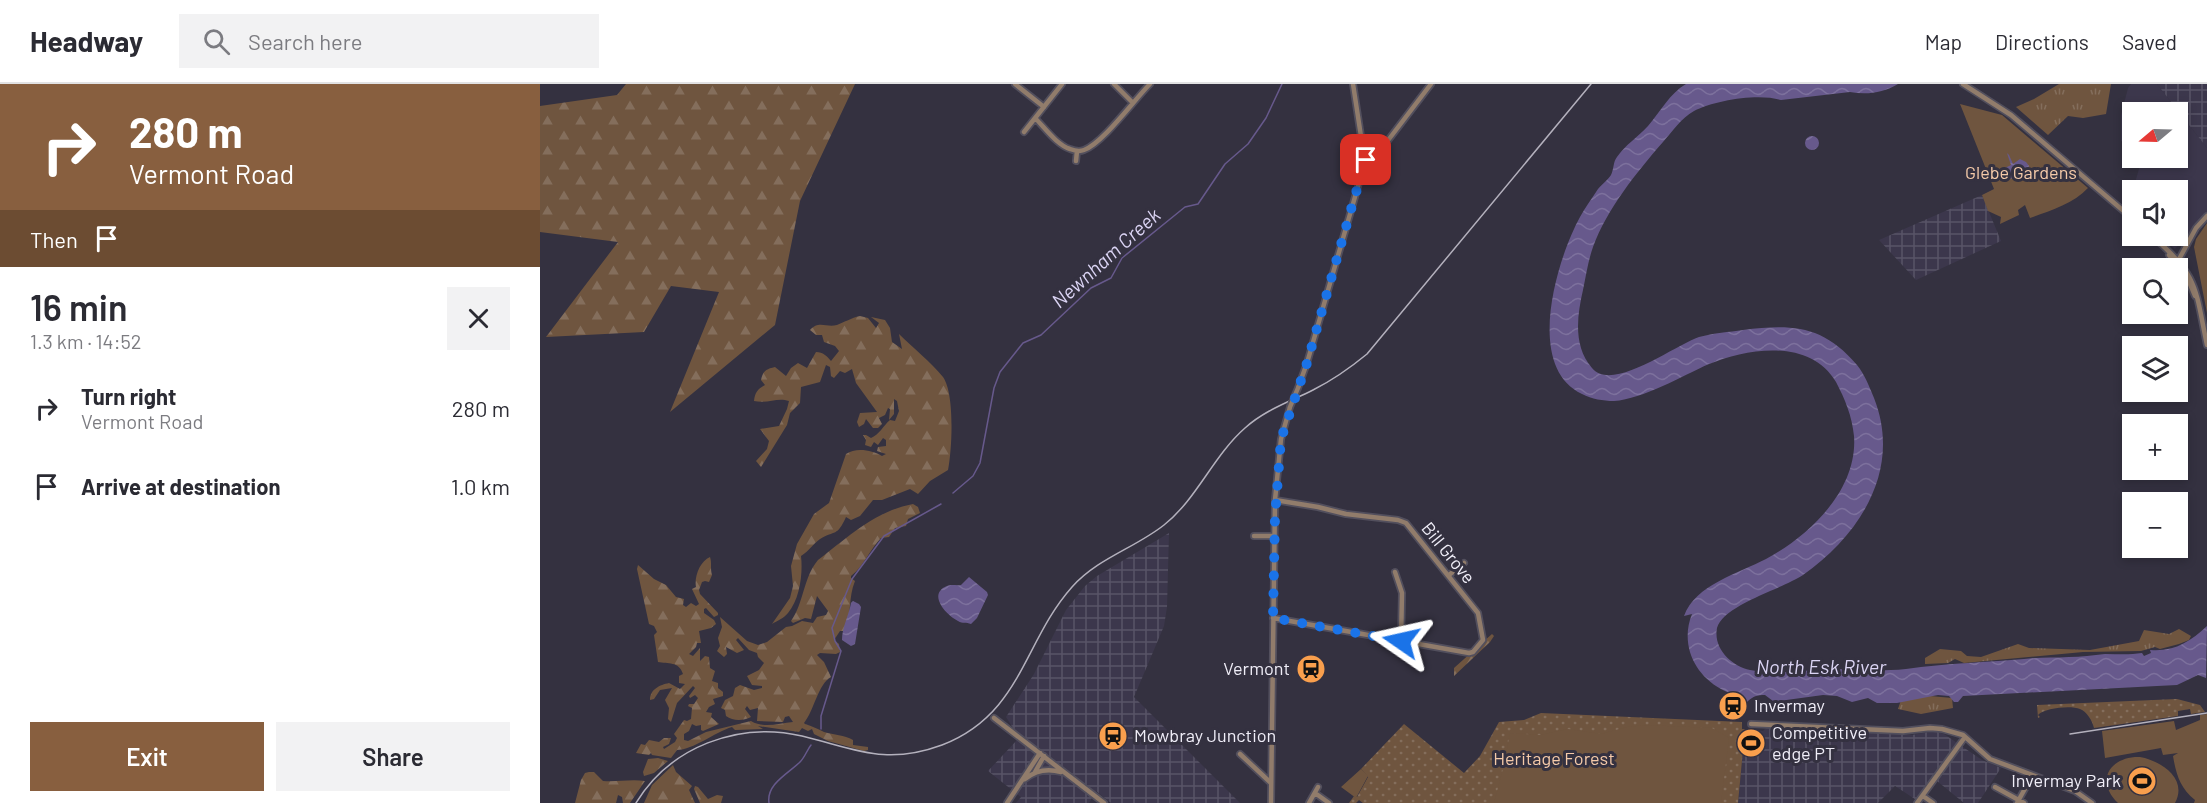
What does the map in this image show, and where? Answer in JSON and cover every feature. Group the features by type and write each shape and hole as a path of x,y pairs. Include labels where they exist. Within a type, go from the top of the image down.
{"street":[{"path":"1015,84 1044,107"},
{"path":"1024,132 1062,84"},
{"path":"1113,84 1132,102"},
{"path":"1035,118 1063,146 1077,151 1092,145 1150,84"},
{"path":"1353,84 1364,156 1370,164"},
{"path":"1271,803 1274,536 1281,439 1319,323 1356,192 1370,164 1431,84"},
{"path":"1963,84 2011,115 2122,210"},
{"path":"1076,161 1077,151"},
{"path":"2178,258 2207,216"},
{"path":"2162,246 2175,258"},
{"path":"2188,276 2194,284 2207,345"},
{"name":"Bill Grove","path":"1275,500 1318,507 1338,513 1402,521 1410,526 1480,616 1483,640 1472,653 1401,641"},
{"path":"1254,536 1274,536"},
{"path":"1449,575 1464,563"},
{"path":"1273,618 1401,641 1402,593 1395,572"},
{"path":"994,718 1104,803"},
{"path":"1751,724 1906,731 1934,728 1965,737 1990,759 2075,791 2092,803"},
{"path":"1917,803 1965,737"},
{"path":"1240,754 1271,783"},
{"path":"1007,803 1021,783 1034,770 1042,755"},
{"path":"1034,770 1050,769 1068,775"},
{"path":"2018,801 2032,776"},
{"path":"1310,803 1318,787"},
{"path":"1995,787 2024,803"},
{"path":"1315,793 1329,803"},
{"path":"1923,796 1932,803"}],"shaded area":[{"path":"2131,84 2157,84 2171,102 2124,102"},
{"path":"2157,84 2207,84 2207,148 2188,124 2188,102 2171,102"},
{"path":"2122,111 2122,142 2121,141"},
{"path":"2188,124 2207,148 2207,212 2188,234 2188,180 2136,180 2139,168 2188,168"},
{"path":"1982,195 2001,241 1916,280 1879,240"},
{"path":"1169,533 1167,607 1164,626 1134,697 1240,803 1111,803 1096,791 1089,803 1016,803 1021,797 988,771 1017,740 1035,754 1038,748 1013,728 1006,717 1034,674 1066,610 1085,586 1097,576"},
{"path":"1766,728 1912,735 1934,731 1944,734 1982,760 2001,768 1978,803 1964,803 1937,781 1921,803 1895,786 1878,803 1738,803 1745,729 1763,731"}],"green space":[{"path":"626,84 855,84 800,201 775,325 670,412 719,292 671,286 644,332 546,337 618,242 540,232 540,106 617,95"},
{"path":"2059,84 2111,84 2106,114 2083,118 2068,116 2048,135 2016,107"},
{"name":"Glebe Gardens","path":"1960,104 2002,115 2088,188 2069,202 2030,218 2025,205 2018,210 2019,215 2000,224 2001,217 1988,211 1982,195 1994,189"},
{"path":"2207,223 2207,313 2194,247 2196,239"},
{"path":"860,316 868,318 876,328 879,323 871,317 885,320 890,328 892,342 902,349 899,334 943,377 947,385 951,409 951,449 948,470 930,481 918,494 910,489 882,500 873,500 860,516 851,520 846,517 838,530 818,541 801,556 800,586 792,607 785,616 772,624 790,598 793,586 791,566 797,544 814,514 829,503 846,454 859,450 874,452 882,456 886,454 877,451 878,447 886,446 886,440 883,438 878,445 874,442 871,447 865,445 866,440 863,435 874,437 890,420 895,421 899,411 897,401 894,399 894,414 889,420 890,409 888,408 885,415 879,418 882,424 878,428 873,428 866,419 859,427 857,422 860,413 877,412 856,383 852,369 845,373 840,371 834,378 831,376 830,367 826,365 820,382 801,387 800,403 790,413 787,425 761,467 756,461 767,449 769,441 760,429 779,426 789,401 754,401 755,395 765,385 761,380 764,372 769,369 775,367 786,376 798,363 807,368 816,352 825,355 831,361 839,351 835,346 824,342 822,335 816,335 810,330 813,327 837,325"},
{"path":"913,504 918,507 920,513 908,519 906,526 895,528 889,537 881,538 851,576 855,581 851,593 849,618 845,631 840,631 834,640 839,644 840,652 817,655 824,662 831,677 819,691 804,723 824,732 850,738 853,740 853,745 868,747 868,750 864,751 828,741 814,734 812,729 808,731 802,728 799,732 758,726 763,729 735,730 732,727 690,747 677,750 671,758 651,753 649,755 636,753 641,744 645,745 649,740 659,742 664,738 671,738 669,744 663,747 664,749 675,742 677,738 674,734 684,720 691,719 692,708 688,706 689,704 694,704 698,698 695,695 690,698 689,696 695,688 693,686 677,703 671,722 668,719 669,708 665,700 672,688 660,690 654,699 650,700 650,696 659,686 669,683 680,689 685,684 679,683 679,676 683,674 679,667 658,662 654,635 657,632 654,626 649,624 638,565 654,579 666,585 676,597 684,599 683,605 686,607 691,603 696,606 699,604 692,589 696,587 698,570 710,557 712,575 709,582 702,582 699,590 718,615 714,617 706,608 704,609 704,613 716,624 699,631 701,643 697,643 689,654 693,656 700,648 700,661 705,656 709,657 710,668 715,671 712,681 718,683 723,696 713,699 715,704 706,712 712,713 711,717 719,724 703,731 701,725 692,724 689,731 684,734 684,740 688,741 706,732 751,721 767,725 793,722 789,716 785,717 783,722 757,721 758,708 750,710 747,706 745,709 751,717 738,720 726,716 725,710 721,708 725,700 733,696 735,688 740,685 754,690 762,688 762,686 752,685 747,676 759,670 764,663 757,653 749,650 738,638 736,640 744,650 737,653 726,647 727,654 724,657 717,651 720,646 718,638 722,627 720,617 747,641 758,645 767,642 786,627 802,621 813,623 817,617 826,615 828,611 817,596 811,619 805,618 793,623 791,621 799,606 809,575 818,560 874,519"},
{"path":"2179,629 2191,636 2189,640 2160,649 2155,647 2141,651 2083,652 1964,663 1955,659 1948,663 1925,664 1925,658 1940,649 1961,651 1967,656 1981,657 2018,644 2029,648 2090,650 2139,641 2144,630 2169,634"},
{"path":"1492,634 1494,636 1490,642 1454,676 1454,668"},
{"path":"1930,696 1952,698 1953,708 1921,714 1898,709 1901,700"},
{"path":"2177,699 2200,705 2205,712 2191,714 2190,709 2178,711 2178,716 2094,728 2087,714 2076,708 2052,709 2041,713 2038,718 2037,705"},
{"name":"Heritage Forest","path":"1541,713 1742,722 1742,729 1745,729 1738,803 1363,803 1359,800 1356,803 1349,803 1354,796 1357,797 1368,777 1361,769 1404,724 1464,773 1480,756 1499,722 1524,720"},
{"path":"2207,714 2207,803 2194,803 2195,800 2182,786 2173,756 2178,753 2163,755 2161,748 2105,758 2102,731 2174,721 2176,730 2200,720 2200,715"},
{"path":"1645,725 1712,728 1729,738 1721,803 1494,803 1510,733 1540,735 1568,729 1601,734"},
{"name":"Invermay Park","path":"2140,757 2157,762 2171,773 2178,786 2175,803 2118,803 2111,794 2107,786 2109,771 2121,761"},
{"path":"658,758 668,761 654,773 644,776 643,772 648,759"},
{"path":"673,765 676,772 692,786 689,790 695,803 644,803 652,785"},
{"path":"1361,769 1368,776 1356,798 1341,787"},
{"path":"594,772 603,781 645,781 630,803 623,803 622,797 618,795 616,803 575,803 581,780 585,773"},
{"path":"695,786 708,799 717,795 723,796 721,803 700,803 694,789"}],"water":[{"path":"1686,84 1898,84 1869,93 1850,92 1781,100 1761,97 1737,99 1694,111 1677,125 1623,192 1606,219 1591,252 1581,300 1578,330 1579,341 1586,359 1592,368 1601,374 1614,375 1644,365 1699,337 1761,328 1792,328 1819,335 1844,352 1857,365 1874,398 1881,424 1883,450 1879,474 1871,498 1858,520 1824,559 1794,580 1741,605 1722,620 1717,628 1717,636 1725,655 1743,668 1781,672 1832,669 1895,670 2105,654 2142,653 2144,656 2151,653 2150,650 2174,648 2181,645 2207,626 2206,678 2198,675 2177,685 1963,696 1958,702 1954,702 1949,696 1938,695 1897,703 1877,703 1868,698 1852,702 1837,696 1823,695 1773,701 1765,695 1760,695 1747,702 1721,689 1703,675 1689,647 1689,625 1692,614 1684,616 1690,605 1708,588 1766,559 1798,538 1814,524 1828,509 1848,475 1853,456 1854,436 1848,408 1836,382 1825,368 1811,358 1795,353 1777,350 1759,351 1725,358 1650,392 1614,401 1582,394 1564,380 1554,361 1550,337 1555,284 1562,259 1580,217 1598,189 1611,175 1620,153 1648,126 1675,92"},
{"path":"1812,136 1817,138 1819,143 1817,148 1812,150 1807,148 1805,143 1807,138"},
{"path":"2007,153 2013,164 2020,159 2029,166 2023,173 2019,171 2020,176 2016,179 2008,178 2006,175 2010,171 2005,168 2011,165"},
{"path":"969,577 988,595 977,618 971,624 953,618 940,604 939,599 941,590 949,585 961,585"},
{"path":"853,601 861,607 855,644 851,646 842,640 842,635"}],"waterway":[{"name":"Newnham Creek","path":"953,493 973,476 980,463 994,388 1000,372 1023,343 1041,335 1091,288 1111,278 1122,258 1185,207 1198,204 1225,164 1248,144 1266,118 1282,84"},
{"name":"Newnham Creek","path":"821,729 821,716 841,651 835,641 832,628 852,579 884,536 941,504"},
{"name":"Newnham Creek","path":"769,803 771,790 800,762 811,745"}],"tram line":[{"path":"2070,734 2207,713"}],"railway":[{"path":"636,803 650,783 667,767 687,753 730,736 754,732 778,732 887,755 922,751 942,745 969,732 989,715 1005,696 1056,608 1072,587 1093,568 1153,533 1176,515 1223,451 1245,428 1269,411 1327,382 1367,354 1591,84"}],"place":[{"name":"Vermont","path":"1311,669"},
{"name":"Invermay","path":"1733,706"},
{"name":"Mowbray Junction","path":"1113,736"},
{"name":"Competitive edge PT","path":"1751,743"},
{"name":"Invermay Park","path":"2142,781"}],"route":[{"path":"1366,160 1370,164 1356,192 1307,363 1281,439 1275,517 1273,618 1401,641"}],"water label":[{"name":"North Esk River","path":"1821,667"}]}
